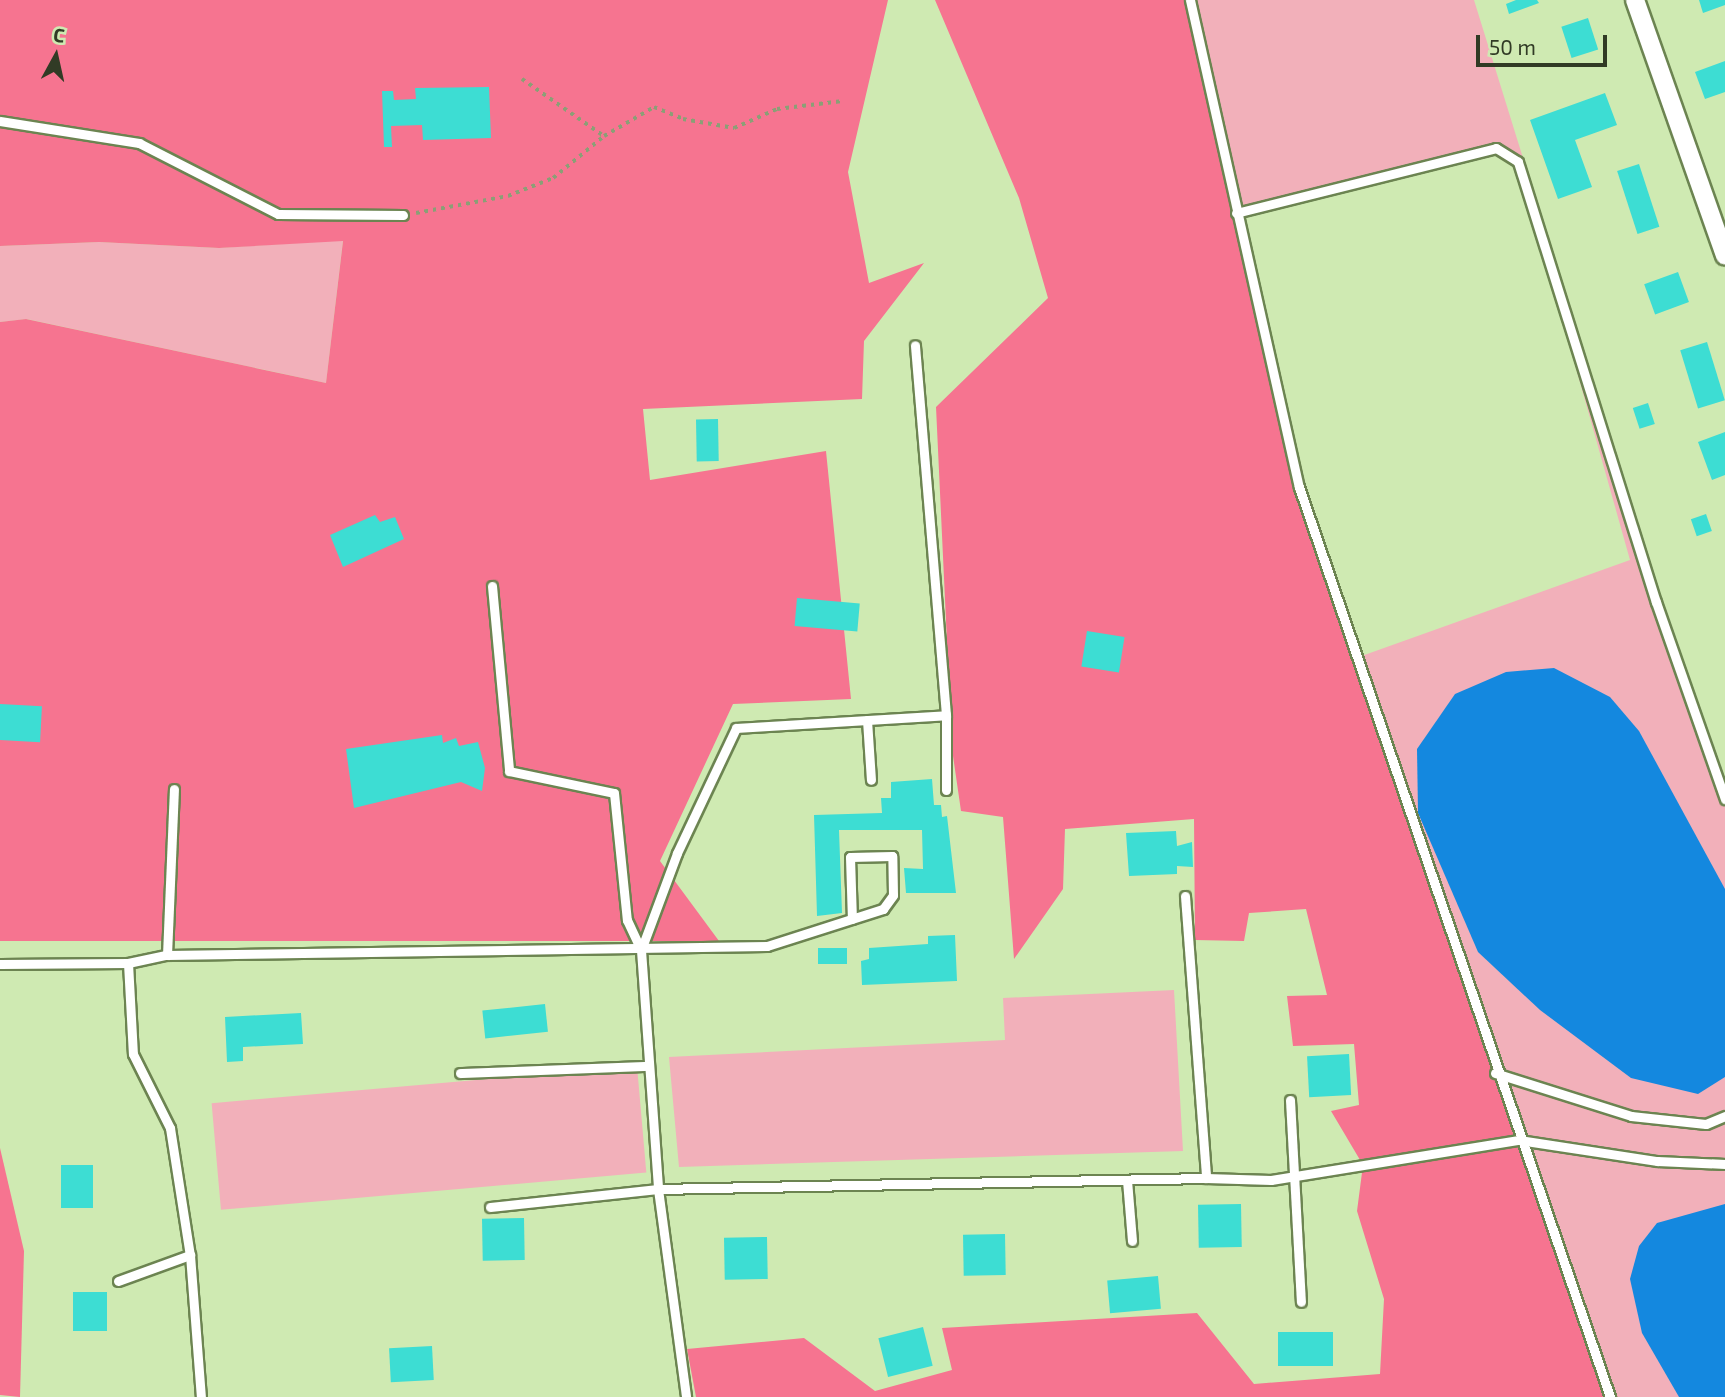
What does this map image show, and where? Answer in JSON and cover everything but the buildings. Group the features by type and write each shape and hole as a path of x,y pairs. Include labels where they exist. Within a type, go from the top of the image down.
{"street":[{"path":"1635,0 1725,256"}],"lane":[{"path":"1189,0 1299,487 1495,1073 1610,1397"},
{"path":"0,121 139,143 278,214 403,215"},
{"path":"1236,214 1496,148 1518,162 1725,799"},
{"path":"915,345 946,715 946,790"},
{"path":"492,586 509,771 614,793 626,920 641,950"},
{"path":"686,1397 658,1189 646,1066 641,950 677,853 736,728 946,715"},
{"path":"867,720 871,780"},
{"path":"167,955 174,789"},
{"path":"0,964 128,963 167,955 641,950 767,946 852,919 883,909 893,895 892,856 850,856 852,919"},
{"path":"1185,897 1206,1178"},
{"path":"128,963 133,1054 170,1128 190,1255 201,1397"},
{"path":"460,1073 646,1066"},
{"path":"1495,1073 1631,1116 1706,1124 1725,1116"},
{"path":"1290,1100 1301,1302"},
{"path":"490,1207 658,1189 1294,1176 1519,1140 1657,1161 1725,1164"},
{"path":"1127,1180 1132,1241"},
{"path":"118,1282 190,1255"}],"path":[{"path":"522,79 604,136"},
{"path":"403,215 508,196 553,178 604,136 654,107 682,119 734,128 777,109 843,102"}],"shaded area":[{"path":"0,0 888,0 848,172 869,283 924,263 864,341 862,399 643,409 650,480 826,451 851,699 733,704 660,861 719,941 0,941 0,322 26,319 326,383 343,241 219,248 99,242 0,246"},
{"path":"935,0 1190,0 1299,487 1610,1397 696,1397 687,1349 804,1338 875,1391 952,1370 942,1328 1197,1313 1254,1384 1380,1374 1384,1299 1357,1211 1363,1165 1331,1111 1359,1105 1354,1044 1293,1046 1287,996 1327,995 1306,909 1249,913 1244,941 1195,940 1194,819 1065,829 1063,889 1014,959 1003,817 961,811 952,749 936,407 1048,298 1019,198"},
{"path":"1190,0 1474,0 1654,581 1725,785 1725,1397 1602,1397 1356,658 1630,560 1518,162 1496,148 1236,213"},
{"path":"343,240 326,383 27,319 0,322 0,246 99,242 219,248"},
{"path":"1174,990 1183,1151 679,1167 669,1057 1005,1040 1003,998"},
{"path":"637,1066 646,1173 221,1210 212,1103"},
{"path":"0,1148 24,1251 20,1397 0,1395"}],"water":[{"path":"1554,668 1610,697 1639,731 1725,889 1725,1077 1698,1094 1631,1078 1540,1010 1478,952 1418,813 1417,749 1455,694 1506,672"},
{"path":"1725,1204 1725,1397 1679,1397 1642,1333 1630,1279 1639,1246 1657,1223"}]}
